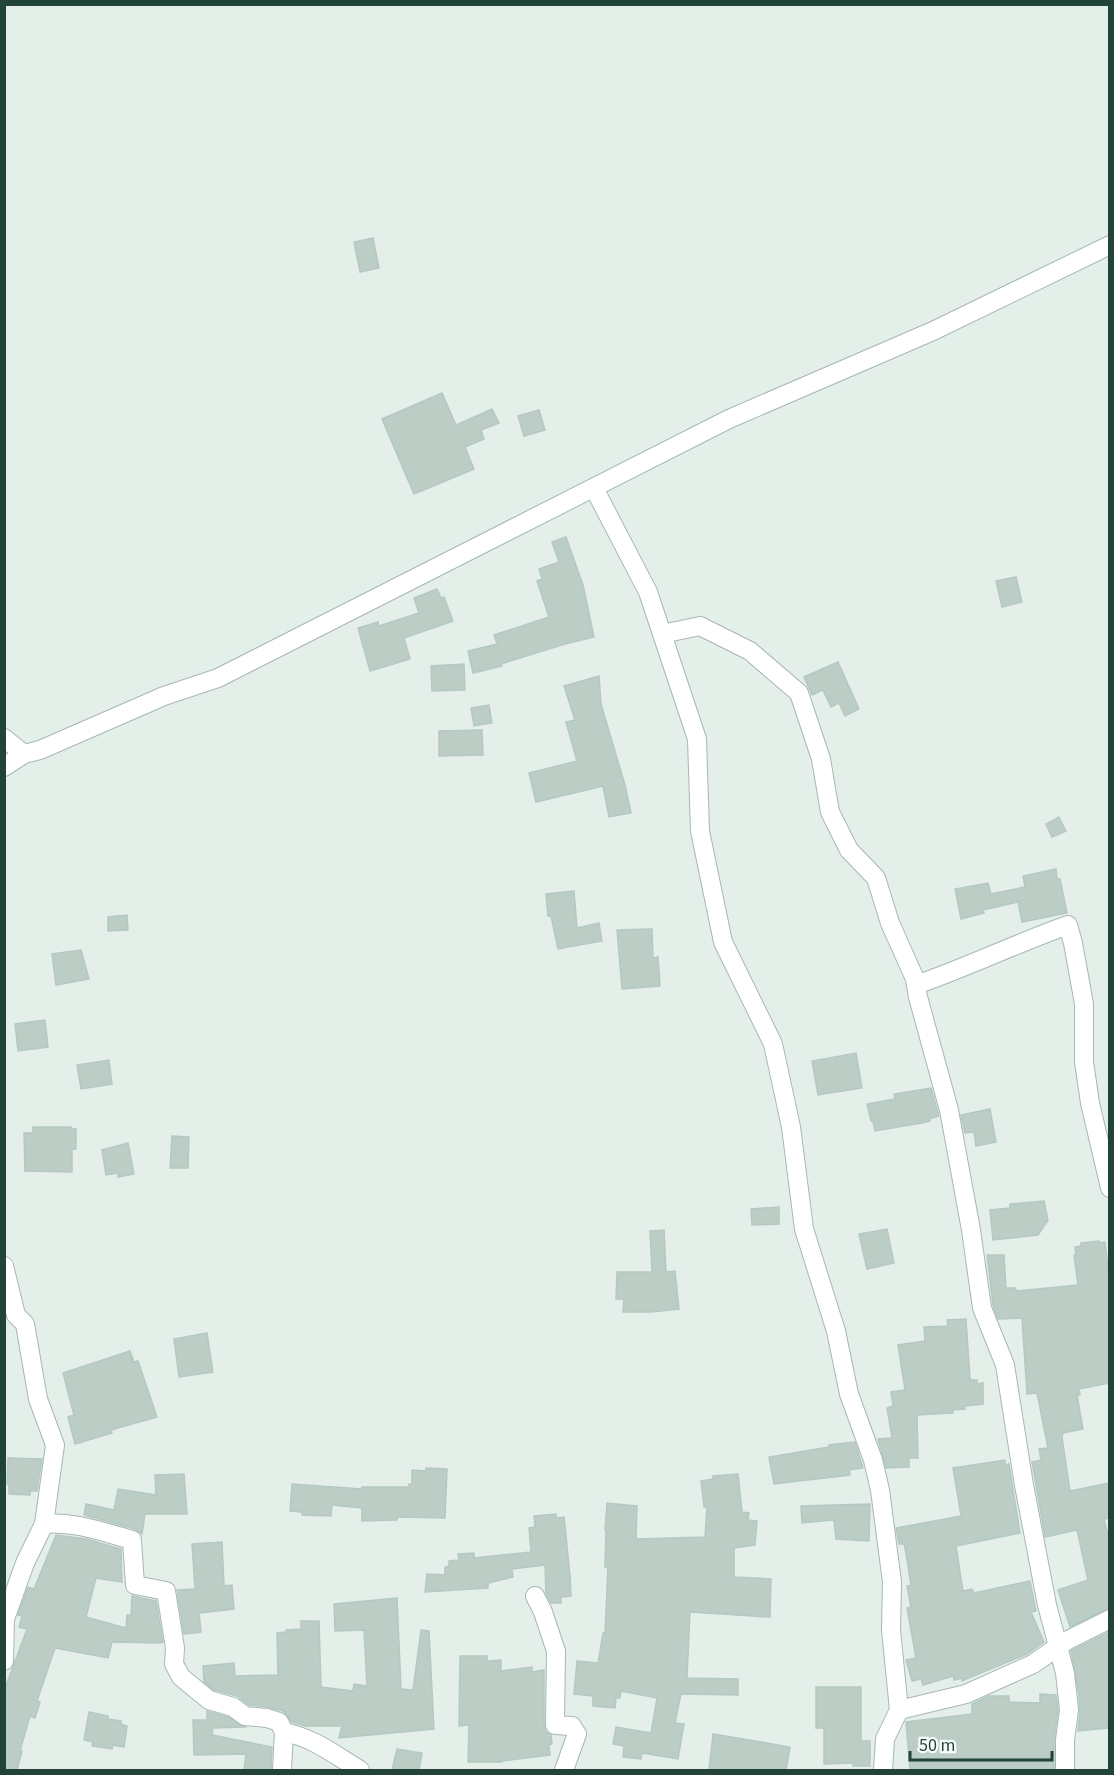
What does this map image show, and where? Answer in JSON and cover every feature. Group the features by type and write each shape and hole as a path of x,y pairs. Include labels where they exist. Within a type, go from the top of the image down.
{"street":[{"path":"4,767 24,754 40,750 164,696 228,673 729,420 933,332 1110,245"},
{"path":"594,488 648,592 696,739 700,831 723,942 773,1044 791,1127 804,1229 836,1331 849,1394 873,1460 880,1490 892,1582 891,1630 899,1710 885,1739 883,1770"},
{"path":"662,634 700,626 750,651 799,693 821,759 830,812 849,850 876,878 890,923 916,985 950,1110 971,1230 981,1308 1005,1365 1024,1485 1047,1605 1065,1673 1068,1710 1065,1770"},
{"path":"4,738 24,754"},
{"path":"916,985 962,969 1068,925 1074,943 1084,1004 1084,1062 1090,1103 1110,1188"},
{"path":"4,1266 16,1315 25,1324 38,1399 55,1445 44,1524 25,1563 5,1619 4,1661"},
{"path":"44,1524 76,1525 132,1540 135,1585 166,1591 175,1648 174,1664 181,1677 209,1700 233,1707 245,1716 267,1718 279,1722 284,1732 282,1770"},
{"path":"535,1596 556,1651 555,1725 572,1726 576,1734 564,1770"},
{"path":"899,1710 966,1694 1033,1664 1058,1646 1110,1619"},
{"path":"284,1732 299,1735 321,1745 360,1770"}],"building":[{"path":"373,238 379,268 360,272 354,242"},
{"path":"442,393 456,425 492,409 499,423 481,430 484,439 465,447 474,469 414,494 382,419"},
{"path":"539,410 545,430 524,436 518,416"},
{"path":"566,537 583,585 594,637 473,673 468,651 497,644 494,635 549,617 537,581 542,579 539,569 559,562 552,542"},
{"path":"1016,577 1022,602 1002,607 996,581"},
{"path":"437,589 441,598 444,597 453,621 404,638 410,659 370,671 358,628 378,622 379,626 419,613 414,598"},
{"path":"838,662 859,709 845,716 839,703 831,707 823,690 812,695 804,677"},
{"path":"464,664 465,690 432,691 431,666"},
{"path":"599,676 601,704 631,813 609,817 603,786 536,802 529,773 577,761 566,722 575,720 564,686"},
{"path":"489,705 492,723 474,726 471,708"},
{"path":"482,730 483,755 439,756 439,731"},
{"path":"1059,817 1066,831 1052,837 1046,824"},
{"path":"1056,869 1067,913 1022,922 1018,902 983,910 984,913 961,919 955,889 988,883 991,894 1025,887 1023,876"},
{"path":"574,891 577,928 599,923 602,941 558,949 551,916 548,916 546,894"},
{"path":"127,915 128,930 108,931 108,917"},
{"path":"652,929 653,958 658,957 660,986 622,989 617,930"},
{"path":"81,950 89,979 56,985 52,954"},
{"path":"45,1020 48,1047 18,1051 15,1024"},
{"path":"856,1053 862,1088 818,1095 812,1061"},
{"path":"109,1060 112,1084 81,1089 77,1065"},
{"path":"931,1088 939,1116 922,1123 875,1131 867,1104 895,1099 894,1094"},
{"path":"990,1109 996,1142 976,1146 974,1132 965,1133 961,1115"},
{"path":"33,1127 76,1129 76,1149 72,1149 72,1172 25,1171 24,1133 33,1133"},
{"path":"172,1136 189,1137 188,1168 170,1168"},
{"path":"128,1143 134,1174 118,1177 118,1173 106,1175 102,1150"},
{"path":"1044,1201 1048,1220 1038,1235 993,1240 990,1210 1010,1208 1010,1204"},
{"path":"779,1207 779,1224 752,1225 751,1209"},
{"path":"887,1229 894,1263 867,1269 859,1234"},
{"path":"664,1230 666,1272 675,1271 679,1309 623,1312 624,1299 616,1299 617,1272 652,1272 650,1231"},
{"path":"1099,1241 1099,1243 1105,1242 1110,1285 1110,1383 1079,1389 1080,1395 1077,1395 1083,1429 1063,1433 1062,1437 1070,1491 1110,1483 1110,1518 1104,1519 1110,1543 1110,1608 1070,1627 1058,1590 1088,1580 1077,1530 1045,1537 1032,1462 1041,1460 1039,1449 1048,1448 1037,1393 1027,1394 1022,1318 998,1319 993,1305 987,1255 1004,1255 1006,1288 1015,1288 1017,1291 1078,1285 1075,1247 1081,1246 1081,1243"},
{"path":"966,1319 970,1380 977,1380 977,1384 983,1383 983,1404 965,1406 965,1409 953,1410 953,1413 917,1415 918,1458 909,1458 909,1467 886,1468 878,1439 892,1438 887,1408 893,1406 891,1392 905,1390 898,1345 925,1341 924,1327 948,1326 947,1320"},
{"path":"207,1333 213,1372 179,1377 174,1339"},
{"path":"130,1351 134,1362 138,1361 157,1417 111,1430 112,1433 75,1444 68,1417 74,1415 63,1373"},
{"path":"855,1442 863,1468 849,1470 850,1475 774,1484 769,1457"},
{"path":"8,1458 42,1459 37,1491 30,1491 30,1495 9,1494"},
{"path":"1005,1460 1005,1465 1009,1464 1020,1533 956,1546 963,1591 972,1589 974,1593 1030,1581 1036,1611 1031,1612 1044,1642 1027,1654 962,1681 962,1678 954,1680 953,1676 923,1685 921,1679 912,1681 906,1660 916,1658 907,1608 911,1607 907,1586 911,1585 904,1544 899,1544 896,1528 961,1516 953,1468"},
{"path":"426,1468 447,1469 445,1518 397,1517 397,1520 362,1521 362,1508 332,1505 331,1516 302,1515 302,1512 290,1511 292,1484 362,1489 362,1487 409,1487 409,1484 412,1484 412,1470 426,1471"},
{"path":"184,1474 187,1514 145,1514 142,1534 135,1529 84,1515 86,1504 114,1510 118,1489 156,1495 155,1475"},
{"path":"738,1474 742,1512 749,1513 748,1520 757,1521 755,1545 734,1548 734,1577 771,1579 770,1617 690,1612 687,1678 738,1679 738,1695 681,1694 675,1723 684,1724 678,1759 642,1753 641,1759 623,1757 624,1746 613,1744 616,1727 651,1733 657,1698 621,1691 620,1698 616,1698 615,1708 593,1706 593,1696 574,1694 577,1661 598,1663 603,1633 605,1633 608,1567 605,1567 607,1503 637,1506 636,1539 705,1537 707,1507 704,1507 701,1481 713,1479 713,1476"},
{"path":"870,1504 869,1541 836,1539 834,1520 802,1523 801,1506"},
{"path":"556,1514 556,1518 564,1517 570,1575 571,1596 561,1597 561,1603 551,1603 546,1593 545,1565 512,1569 513,1577 488,1583 488,1588 425,1592 427,1574 445,1575 445,1567 449,1566 449,1561 459,1560 458,1554 474,1553 474,1558 531,1552 529,1528 535,1527 534,1516"},
{"path":"56,1535 86,1539 121,1549 122,1582 96,1578 86,1617 126,1628 127,1615 131,1615 132,1596 156,1601 163,1642 112,1642 108,1658 55,1648 37,1701 40,1702 35,1718 30,1716 17,1770 4,1770 4,1691 27,1629 19,1627 22,1616 18,1615 28,1587 34,1589"},
{"path":"222,1542 224,1586 232,1585 234,1609 199,1613 201,1632 184,1634 177,1590 195,1589 192,1544"},
{"path":"397,1598 401,1689 413,1690 421,1630 429,1631 434,1729 339,1738 342,1726 305,1726 292,1722 283,1711 249,1705 237,1696 214,1690 204,1682 203,1666 234,1663 235,1676 278,1675 277,1633 301,1629 301,1621 319,1621 321,1687 353,1691 354,1684 367,1686 364,1630 335,1631 334,1604"},
{"path":"1107,1633 1110,1646 1108,1728 1078,1731 1079,1695 1071,1651"},
{"path":"460,1656 487,1656 487,1661 501,1660 501,1671 532,1667 532,1672 544,1670 544,1725 545,1731 551,1735 550,1755 502,1762 468,1762 469,1725 459,1726"},
{"path":"816,1687 861,1687 861,1741 870,1741 870,1766 853,1766 853,1763 824,1764 824,1728 816,1728"},
{"path":"1040,1694 1056,1695 1058,1710 1054,1740 1054,1770 910,1770 906,1722 972,1714 972,1704 989,1696 1009,1696 1009,1702 1040,1703"},
{"path":"207,1711 228,1717 245,1727 213,1728 212,1735 272,1747 271,1770 244,1770 246,1754 194,1755 193,1720 207,1720"},
{"path":"89,1712 108,1716 108,1719 121,1721 121,1724 127,1726 124,1747 113,1745 112,1749 92,1746 93,1742 84,1740"},
{"path":"713,1734 790,1747 786,1770 709,1770"},
{"path":"397,1749 422,1753 419,1770 392,1770"}]}
